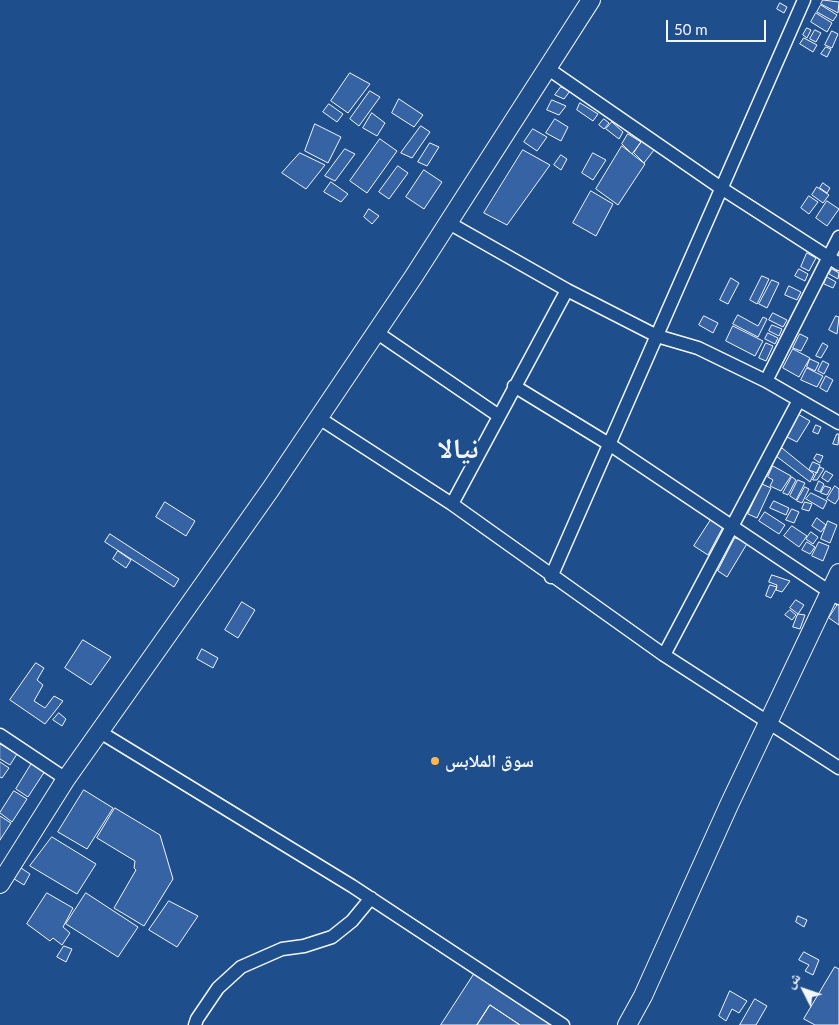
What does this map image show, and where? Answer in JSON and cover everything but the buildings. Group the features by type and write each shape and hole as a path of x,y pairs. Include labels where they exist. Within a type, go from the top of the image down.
{"main road":[{"path":"0,884 66,779 319,418 449,223 591,0"},
{"path":"627,1025 647,987 768,721 834,595 839,573"}],"street":[{"path":"551,577 804,0"},
{"path":"547,68 721,188 834,261"},
{"path":"449,223 567,290 657,336 698,348 766,381 839,423"},
{"path":"766,381 834,261 839,237"},
{"path":"452,504 567,290"},
{"path":"376,332 499,416"},
{"path":"514,386 609,444 834,595"},
{"path":"664,656 799,400"},
{"path":"319,418 452,504 551,577 664,656 839,768"},
{"path":"100,732 370,898 563,1025"},
{"path":"0,735 66,779"},
{"path":"196,1025 197,1019 218,988 241,967 282,949 304,946 327,939 352,921 370,898"}],"place":[{"name":"سوق الملابس","path":"435,761"}],"district":[{"name":"نيالا","path":"458,449"}]}
